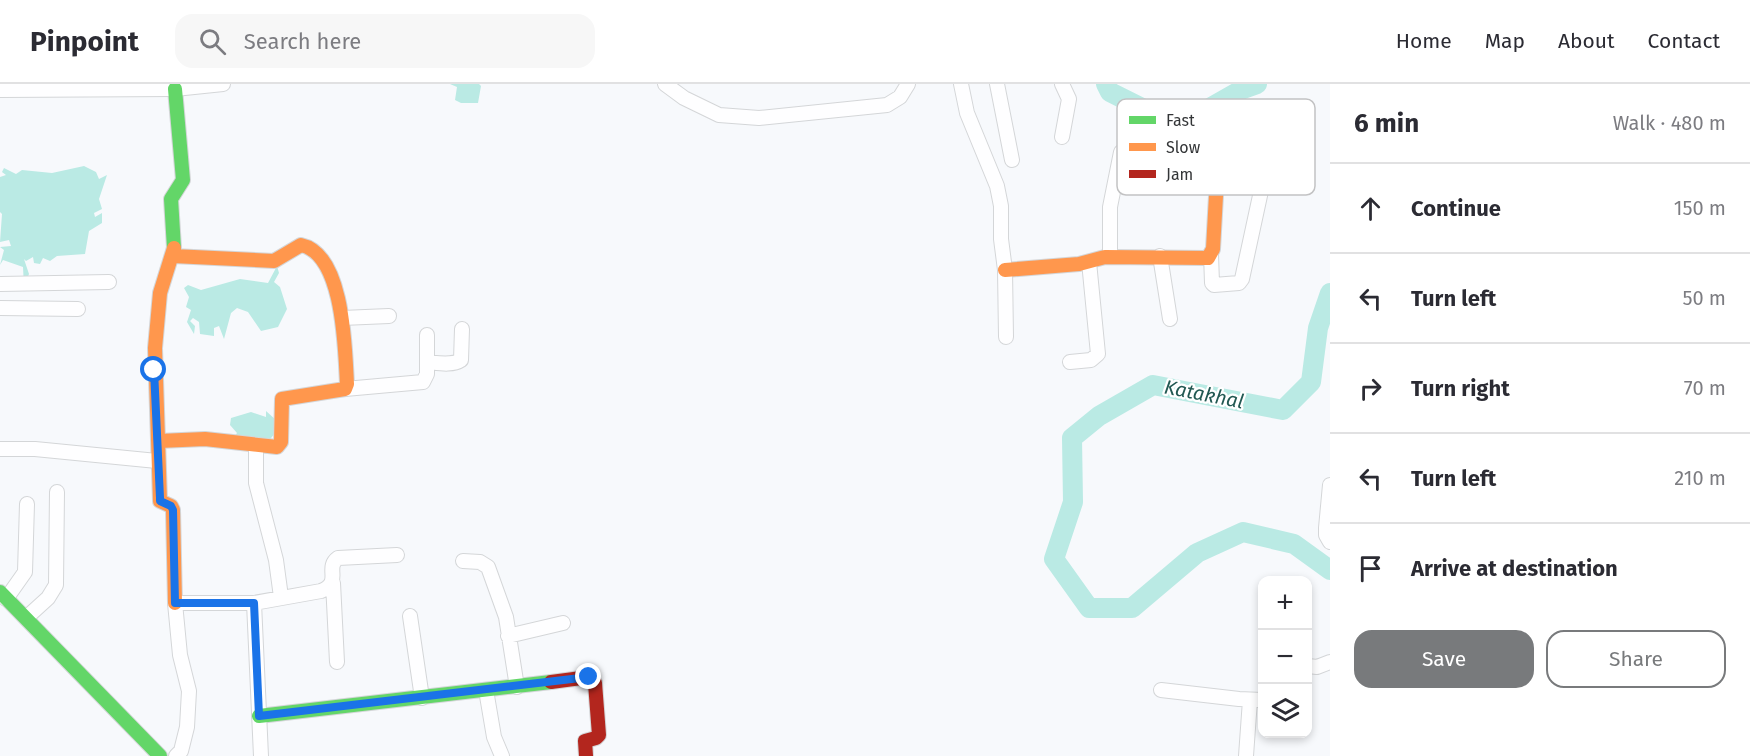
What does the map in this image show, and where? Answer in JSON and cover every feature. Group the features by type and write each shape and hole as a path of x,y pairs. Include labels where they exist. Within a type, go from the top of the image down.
{"street":[{"path":"0,90 20,87 175,89 223,84"},
{"path":"665,84 684,98 719,115 759,118 886,105 900,97 908,84"},
{"path":"961,84 967,113 997,186 1001,206 1006,337"},
{"path":"997,84 1012,160"},
{"path":"1062,84 1069,99 1062,137"},
{"path":"175,89 183,180 181,188 172,195 171,199 175,229 173,256 160,293 155,348 160,501 171,506 173,510 175,603 180,655 189,691 187,727 181,748"},
{"path":"1110,257 1110,207 1117,168"},
{"path":"1216,195 1211,254 1214,285 1239,283 1242,279 1260,195"},
{"path":"173,256 274,261 301,245 311,247 321,256 336,292 342,318 347,384 345,389"},
{"path":"1005,270 1089,262 1110,257 1160,256 1203,259 1211,254"},
{"path":"1160,256 1170,319"},
{"path":"1070,362 1091,360 1098,354 1089,262"},
{"path":"0,284 109,282"},
{"path":"0,308 78,309"},
{"path":"342,318 389,316"},
{"path":"427,362 450,363 461,360 462,329"},
{"path":"159,441 205,439 278,447 282,399 345,389 423,382 427,374 427,336"},
{"path":"256,445 256,483 276,560 281,597"},
{"path":"0,449 35,449 157,461"},
{"path":"1330,485 1326,535 1330,542"},
{"path":"26,618 43,602 56,585 57,492"},
{"path":"27,504 26,565 10,589 26,618 160,756"},
{"path":"337,662 332,565 334,561 338,558 397,555"},
{"path":"463,561 480,562 488,567 495,591 504,610 517,687"},
{"path":"175,603 254,603 321,591 329,588 333,583"},
{"path":"254,603 261,756"},
{"path":"410,616 422,698"},
{"path":"508,636 563,622"},
{"path":"1312,666 1330,662"},
{"path":"259,716 579,678 593,679 598,735 596,738 585,741 586,756"},
{"path":"486,690 494,737 502,756"},
{"path":"1161,690 1256,700 1246,756"}],"shaded area":[{"path":"450,84 479,84 481,86 478,103 461,103 455,100 457,87"},
{"path":"84,166 96,172 99,179 107,175 99,199 102,209 94,213 95,217 102,213 102,223 89,231 85,254 57,256 50,261 43,258 40,264 34,263 33,257 26,261 24,259 29,274 24,287 23,267 3,260 0,265 4,250 0,247 11,246 9,240 0,242 2,214 0,212 0,177 6,175 2,172 4,168 16,174 22,170 52,173"},
{"path":"277,266 279,273 274,282 280,287 287,309 278,327 261,331 248,312 237,308 231,313 224,339 219,326 214,328 214,336 200,334 199,322 193,318 190,321 195,326 194,334 187,322 191,310 186,307 189,297 184,288 188,285 201,290 240,279 268,283"},
{"path":"266,411 276,420 275,433 268,442 233,439 237,433 230,425 231,418 251,412 266,417"}],"waterway":[{"name":"Katakhal","path":"1106,84 1110,92 1124,99"},
{"name":"Katakhal","path":"1225,99 1257,84"},
{"name":"Katakhal","path":"1330,293 1318,328 1311,382 1283,410 1153,385 1099,416 1072,438 1073,502 1054,559 1089,608 1132,608 1197,553 1243,532 1294,544 1330,570"}],"traffic: fast":[{"path":"174,248 171,199 183,180 175,89"},
{"path":"0,592 160,756"},
{"path":"259,716 551,682"}],"traffic: slow":[{"path":"1005,270 1079,264 1105,257 1208,258 1213,249 1216,195"},
{"path":"159,441 205,439 277,447 281,442 282,399 345,389 347,384 343,327 334,284 326,266 315,252 301,245 274,261 173,256"},
{"path":"174,248 160,293 155,348 160,501 171,506 173,510 175,603"}],"traffic: jam":[{"path":"551,682 589,677 595,683 599,735 585,741 586,756"}],"route":[{"path":"154,370 160,501 171,506 173,510 175,603 254,603 259,716 589,677"}]}
